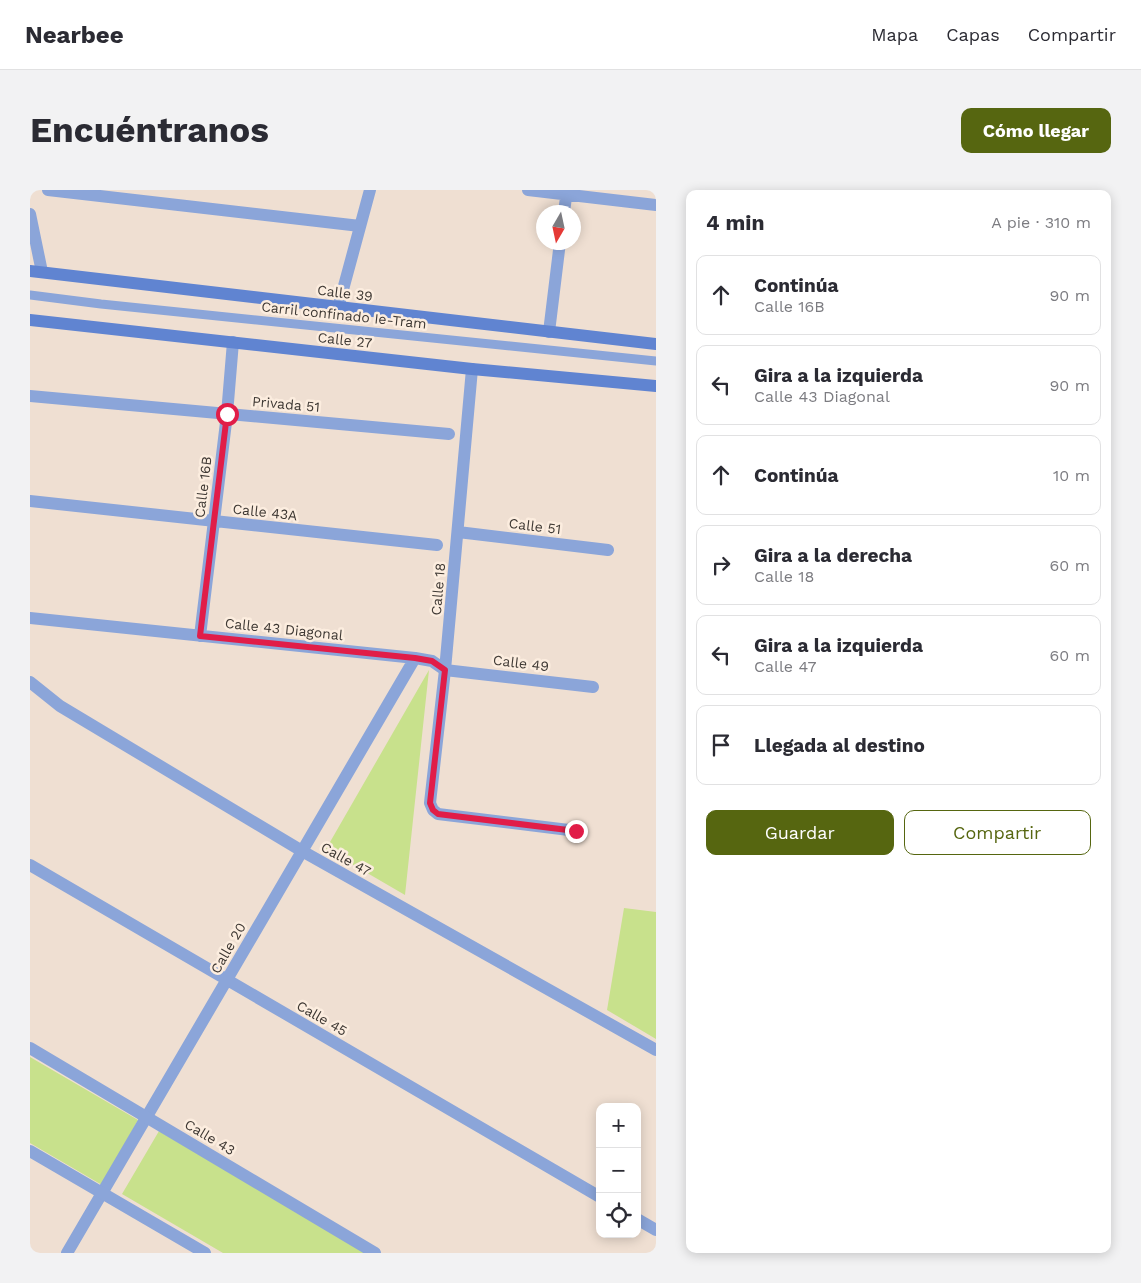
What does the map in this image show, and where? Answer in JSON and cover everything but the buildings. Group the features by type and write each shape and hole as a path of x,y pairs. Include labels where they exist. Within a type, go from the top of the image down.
{"main road":[{"name":"Calle 39","path":"36,272 656,344"},
{"name":"Calle 27","path":"30,320 472,369 656,386"}],"street":[{"path":"48,190 360,226"},
{"path":"338,308 370,190"},
{"path":"528,190 567,192 656,205"},
{"path":"565,205 567,192"},
{"path":"30,214 36,272"},
{"path":"549,332 559,250"},
{"name":"Calle 16B","path":"200,636 227,414 233,342"},
{"name":"Calle 18","path":"472,369 445,670 430,803 433,810 438,814 576,831"},
{"name":"Privada 51","path":"30,396 449,434"},
{"name":"Calle 43A","path":"30,501 437,545"},
{"name":"Calle 51","path":"458,532 608,550"},
{"name":"Calle 43 Diagonal","path":"30,618 415,658 432,661 445,670"},
{"name":"Calle 20","path":"67,1253 415,658"},
{"name":"Calle 49","path":"445,670 593,687"},
{"name":"Calle 47","path":"30,682 60,706 302,851 656,1050"},
{"name":"Calle 45","path":"30,865 596,1195"},
{"name":"Calle 43","path":"30,1048 375,1253"},
{"path":"30,1151 205,1253"},
{"path":"641,1221 656,1230"}],"lane":[{"name":"Carril confinado Ie-Tram","path":"30,295 101,304 656,361"}],"green space":[{"path":"429,670 405,895 326,849"},
{"path":"624,908 656,912 656,1039 607,1010"},
{"path":"30,1057 138,1120 102,1185 30,1143"},
{"path":"159,1131 367,1253 223,1253 122,1194"}],"route":[{"path":"227,414 200,636 432,661 445,670 430,803 433,810 438,814 576,831"}]}
